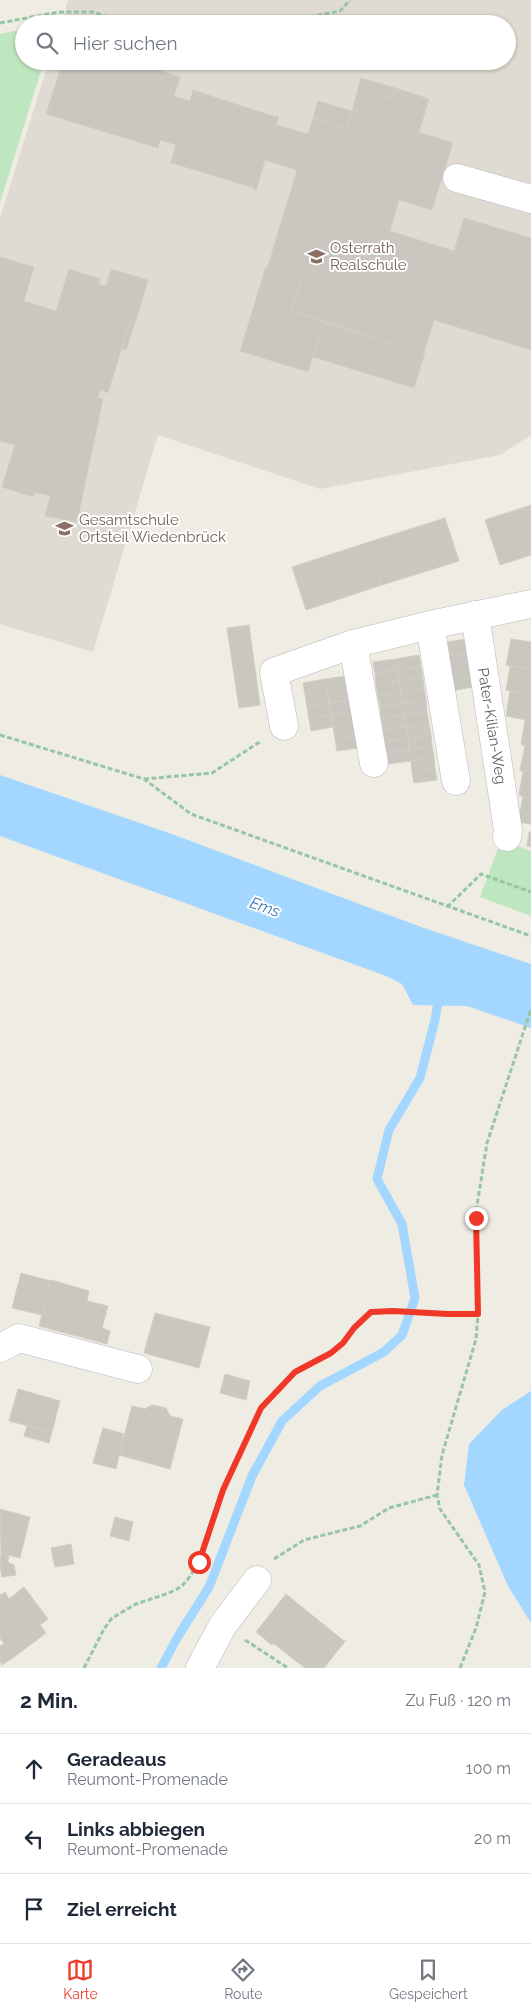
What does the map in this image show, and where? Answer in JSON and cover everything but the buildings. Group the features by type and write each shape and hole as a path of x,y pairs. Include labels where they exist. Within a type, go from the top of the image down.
{"street":[{"path":"457,178 531,200"},
{"path":"284,726 274,672 354,644 430,625 531,604"},
{"name":"Pater-Kilian-Weg","path":"475,615 508,830 507,836"},
{"path":"430,625 456,781"},
{"path":"354,644 374,763"},
{"path":"0,1348 19,1338 138,1369"},
{"path":"200,1668 222,1625 257,1580"}],"path":[{"path":"319,15 340,11 350,0"},
{"path":"43,15 59,12 94,12 102,15"},
{"path":"0,23 15,20"},
{"path":"144,779 212,774 284,726"},
{"path":"0,735 144,779 191,814 531,936"},
{"path":"447,907 481,874 531,892"},
{"path":"460,1668 476,1628 485,1592 479,1565 440,1509 437,1495 442,1455 476,1339 478,1314 476,1218 487,1143 531,1009"},
{"path":"84,1668 104,1629 112,1618 136,1604 169,1593 180,1587 188,1579 199,1562 223,1490 261,1408 295,1372 331,1353 343,1343 354,1328 371,1312 478,1314"},
{"path":"257,1580 277,1556 304,1540 360,1526 389,1508 437,1495"},
{"path":"222,1625 288,1668"}],"shaded area":[{"name":"Osterrath Realschule","path":"68,0 531,0 531,435 500,455 320,489 158,435 93,652 0,624 0,218 46,70 516,70 516,15 64,15"}],"green space":[{"path":"15,31 15,70 41,70 0,203 0,34"},
{"path":"501,840 531,851 531,916 480,897"}],"water":[{"name":"Ems","path":"0,775 169,833 424,928 531,964 531,1028 467,1006 413,1005 402,984 386,976 0,836"},
{"path":"531,1391 531,1623 508,1586 464,1485 469,1444 502,1410"}],"waterway":[{"path":"161,1668 177,1638 209,1587 252,1476 282,1421 320,1386 384,1352 402,1335 415,1298 402,1224 377,1179 389,1130 420,1078 435,1020 439,995"}],"place":[{"name":"Osterrath Realschule","path":"316,257"},
{"name":"Gesamtschule Ortsteil Wiedenbrück","path":"65,529"}],"route":[{"path":"199,1562 223,1490 261,1408 295,1372 331,1353 343,1343 354,1328 371,1312 478,1314 476,1218"}]}
